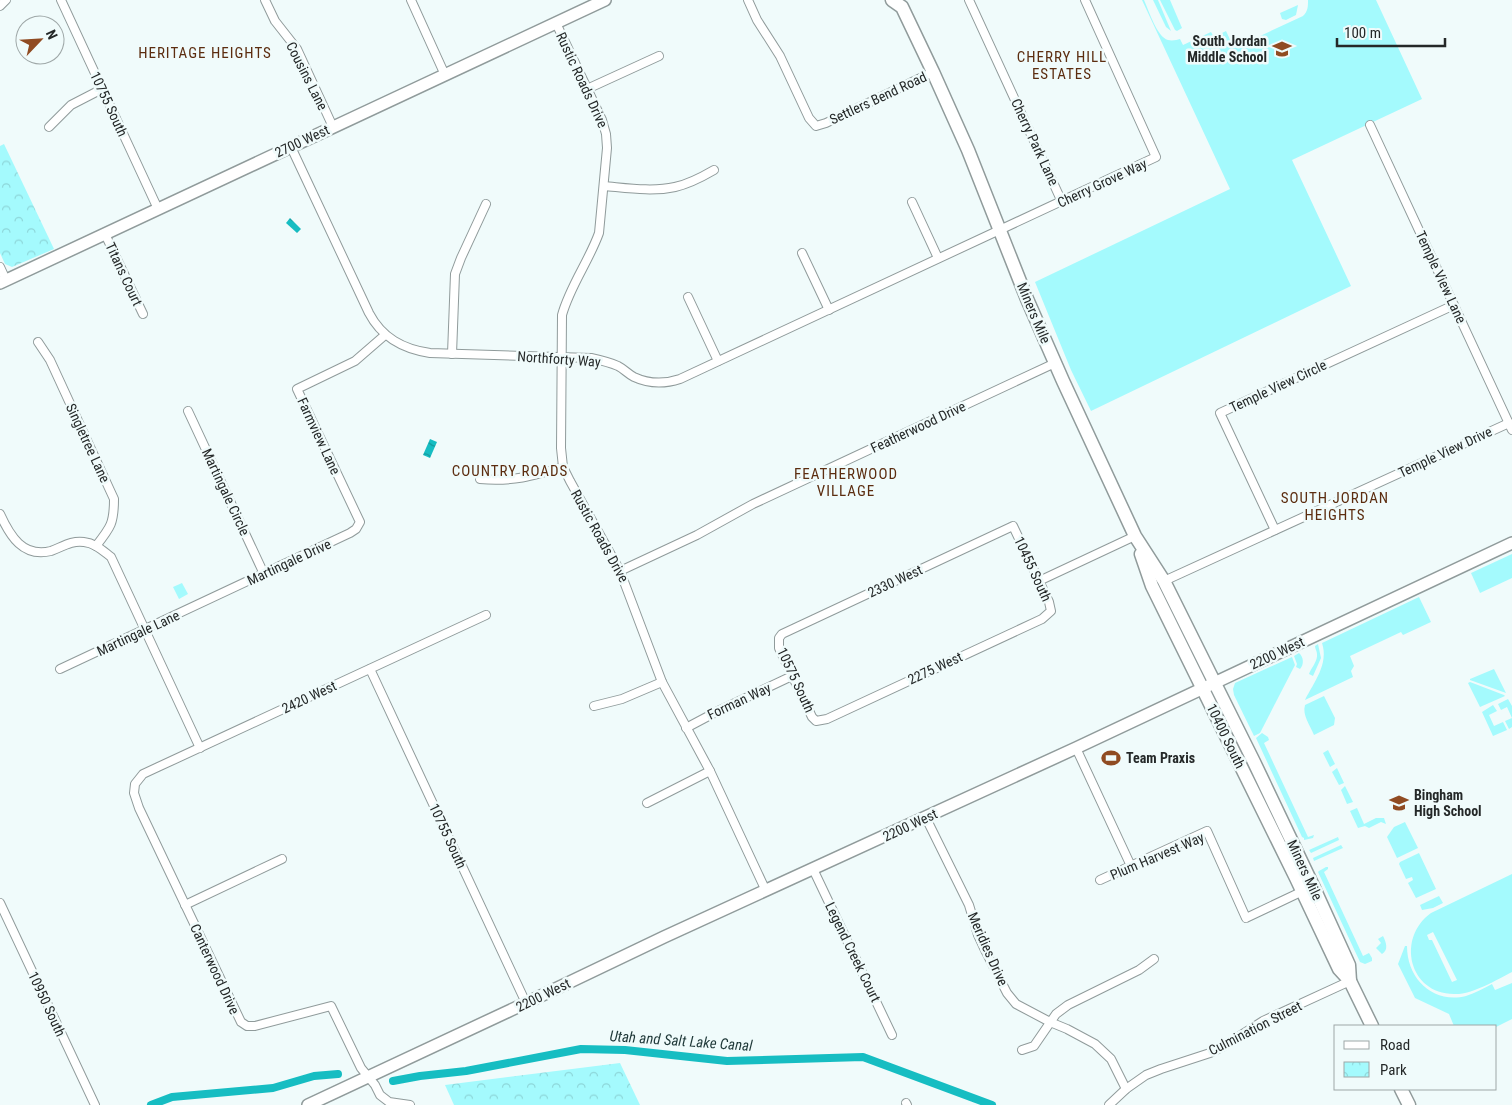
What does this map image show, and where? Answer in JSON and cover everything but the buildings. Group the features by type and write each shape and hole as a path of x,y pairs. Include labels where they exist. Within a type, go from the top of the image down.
{"main road":[{"name":"Miners Mile","path":"898,2 933,72 968,150 1055,363 1135,536 1164,581 1173,615"},
{"path":"1135,536 1152,586 1173,615"},
{"name":"10400 South","path":"1173,615 1215,683 1254,762"},
{"name":"10400 South","path":"1173,615 1203,689 1286,856"},
{"name":"Miners Mile","path":"1254,762 1349,965 1350,981"},
{"name":"Miners Mile","path":"1286,856 1339,969 1350,981 1372,1025"},
{"path":"1402,1090 1409,1105"}],"street":[{"path":"0,6 6,0"},
{"name":"10755 South","path":"61,0 158,209"},
{"name":"Cousins Lane","path":"265,0 275,21 297,49 333,127"},
{"path":"411,0 445,75"},
{"name":"2700 West","path":"3,281 605,0"},
{"name":"Settlers Bend Road","path":"748,0 757,20 777,50 809,118 816,126 933,72"},
{"name":"Cherry Park Lane","path":"969,0 1062,202"},
{"name":"Cherry Grove Way","path":"1000,230 1156,157 1085,0"},
{"name":"Rustic Roads Drive","path":"556,23 604,127 608,148 599,233 566,302 562,315 562,448 564,467 620,571 662,682 710,771 766,891"},
{"path":"587,90 659,56"},
{"path":"49,127 71,105 102,89"},
{"name":"Temple View Lane","path":"1370,125 1510,426"},
{"name":"Northforty Way","path":"291,147 369,313 378,328 385,335 406,348 418,352 591,358 618,366 635,377 658,383 680,379 1000,230"},
{"path":"604,186 649,189 675,187 714,170"},
{"path":"912,202 938,258"},
{"path":"452,354 455,274 486,204"},
{"name":"Titans Court","path":"105,234 142,314"},
{"path":"802,253 829,310"},
{"path":"0,267 3,281"},
{"path":"688,296 718,361"},
{"name":"Temple View Circle","path":"1275,530 1220,413 1454,305"},
{"name":"Farmview Lane","path":"360,522 297,389 355,361 385,335"},
{"name":"Singletree Lane","path":"38,342 50,360 114,499 114,517 109,530 96,546"},
{"name":"Featherwood Drive","path":"620,571 696,535 753,504 1055,363"},
{"name":"Martingale Circle","path":"188,411 264,574"},
{"name":"Temple View Drive","path":"1164,581 1510,426"},
{"path":"480,478 515,480 564,467"},
{"path":"0,514 8,530 20,545 33,552 51,551 66,544 84,541 96,546 111,557 200,748"},
{"name":"Martingale Drive","path":"216,596 350,533 356,529 360,522"},
{"name":"10455 South","path":"1013,526 1052,612"},
{"name":"2330 West","path":"779,638 787,632 1013,526"},
{"path":"1039,581 1135,536"},
{"name":"2200 West","path":"308,1105 664,937 926,818 1512,543"},
{"name":"Martingale Lane","path":"60,669 216,596"},
{"name":"2275 West","path":"816,721 827,719 1042,619 1052,612"},
{"name":"2420 West","path":"135,784 143,774 486,615"},
{"name":"10575 South","path":"779,638 779,648 809,713 816,721"},
{"name":"10755 South","path":"370,669 526,1003"},
{"name":"Forman Way","path":"686,728 792,676"},
{"path":"594,706 622,700 662,682"},
{"path":"1076,748 1131,866"},
{"path":"647,803 710,771"},
{"name":"Canterwood Drive","path":"135,784 134,793 139,808 241,1022 247,1026 255,1026 331,1006 361,1068 368,1077"},
{"name":"Meridies Drive","path":"926,818 968,905 984,948 1007,993 1016,1004 1068,1029 1104,1051 1111,1059 1126,1089"},
{"name":"Plum Harvest Way","path":"1100,880 1207,831 1246,918 1303,892"},
{"path":"185,905 282,859"},
{"name":"Legend Creek Court","path":"813,869 892,1035"},
{"name":"10950 South","path":"0,903 95,1105"},
{"path":"1022,1050 1034,1046 1056,1014 1068,1005 1139,970 1154,959"},
{"name":"Culmination Street","path":"1109,1105 1126,1089 1146,1075 1217,1050 1263,1022 1350,981"},
{"path":"368,1077 380,1095 389,1102 410,1105"}],"green space":[{"path":"1142,0 1144,0 1157,29 1164,38 1168,40 1180,39 1183,45 1211,32 1214,37 1226,31 1234,48 1303,16 1307,9 1308,0 1376,0 1422,99 1292,160 1351,286 1091,411 1071,370 1035,282 1230,189"},
{"path":"1153,0 1158,0 1171,31 1166,27"},
{"path":"1160,0 1170,0 1182,28 1177,31 1175,30"},
{"path":"1298,5 1296,15 1286,20 1282,19 1280,13"},
{"path":"4,144 54,249 12,267 5,264 0,253 0,146"},
{"path":"1512,554 1512,578 1480,593 1471,573"},
{"path":"182,583 188,594 179,599 173,587"},
{"path":"1419,597 1431,622 1403,635 1401,632 1350,656 1354,666 1351,671 1353,677 1305,700 1322,666 1324,651 1322,643"},
{"path":"1318,644 1321,658 1313,676 1309,674 1317,657 1315,646"},
{"path":"1299,653 1303,661 1300,669 1296,667 1297,664 1294,656"},
{"path":"1292,657 1295,665 1260,733 1254,736 1234,695 1235,683"},
{"path":"1494,669 1506,693 1470,680"},
{"path":"1470,682 1505,696 1480,707 1468,683"},
{"path":"1324,696 1335,718 1334,725 1314,735 1305,716 1305,705"},
{"path":"1508,699 1512,706 1512,718 1507,707 1501,710 1498,704"},
{"path":"1493,705 1497,711 1489,715 1494,726 1503,722 1507,730 1493,736 1482,712"},
{"path":"1512,718 1512,727 1509,729 1505,721"},
{"path":"1262,733 1268,737 1269,740 1264,743 1308,837 1314,835 1313,838 1304,840 1302,837 1256,738"},
{"path":"1328,750 1335,764 1330,767 1323,753"},
{"path":"1337,768 1344,783 1339,785 1332,772"},
{"path":"1345,786 1353,802 1347,804 1341,790"},
{"path":"1357,808 1364,824 1376,818 1384,818 1386,824 1381,822 1369,828 1365,826 1358,828 1350,811"},
{"path":"1405,822 1418,848 1397,858 1387,837 1394,827"},
{"path":"1338,837 1339,840 1311,853 1309,850"},
{"path":"1341,845 1343,848 1314,861 1313,858"},
{"path":"1419,853 1436,889 1416,898 1408,883 1413,880 1412,877 1406,879 1399,864"},
{"path":"1326,867 1328,869 1324,872 1363,956 1369,953 1372,961 1365,964 1360,962 1318,872"},
{"path":"1512,874 1512,972 1484,986 1461,994 1439,992 1426,985 1412,963 1411,950 1414,936 1420,924 1431,913","holes":["1433,932 1457,980 1452,982 1432,940 1429,940 1427,935"]},
{"path":"1439,896 1443,903 1433,908 1422,910 1420,905"},
{"path":"1383,936 1386,948 1382,954 1376,948 1381,943 1378,939"},
{"path":"1405,946 1407,946 1408,958 1412,969 1424,986 1443,996 1454,998 1466,996 1492,984 1495,990 1512,983 1512,1019 1497,1026 1454,1025 1449,1014 1415,998 1398,964"},
{"path":"620,1063 640,1105 454,1105 445,1085"}],"water":[{"path":"290,218 301,229 297,233 286,223"},
{"path":"430,439 437,442 430,458 423,455"}],"waterway":[{"name":"Utah and Salt Lake Canal","path":"393,1081 466,1071 581,1049 625,1050 727,1061 863,1057 992,1105"},
{"name":"Utah and Salt Lake Canal","path":"151,1105 172,1097 273,1088 314,1076 338,1074"}],"place":[{"name":"South Jordan Middle School","path":"1282,49"},
{"name":"Team Praxis","path":"1111,758"},
{"name":"Bingham High School","path":"1399,803"}],"district":[{"name":"HERITAGE HEIGHTS","path":"205,53"},
{"name":"CHERRY HILL ESTATES","path":"1062,66"},
{"name":"COUNTRY ROADS","path":"510,471"},
{"name":"FEATHERWOOD VILLAGE","path":"846,482"},
{"name":"SOUTH JORDAN HEIGHTS","path":"1335,506"}]}
